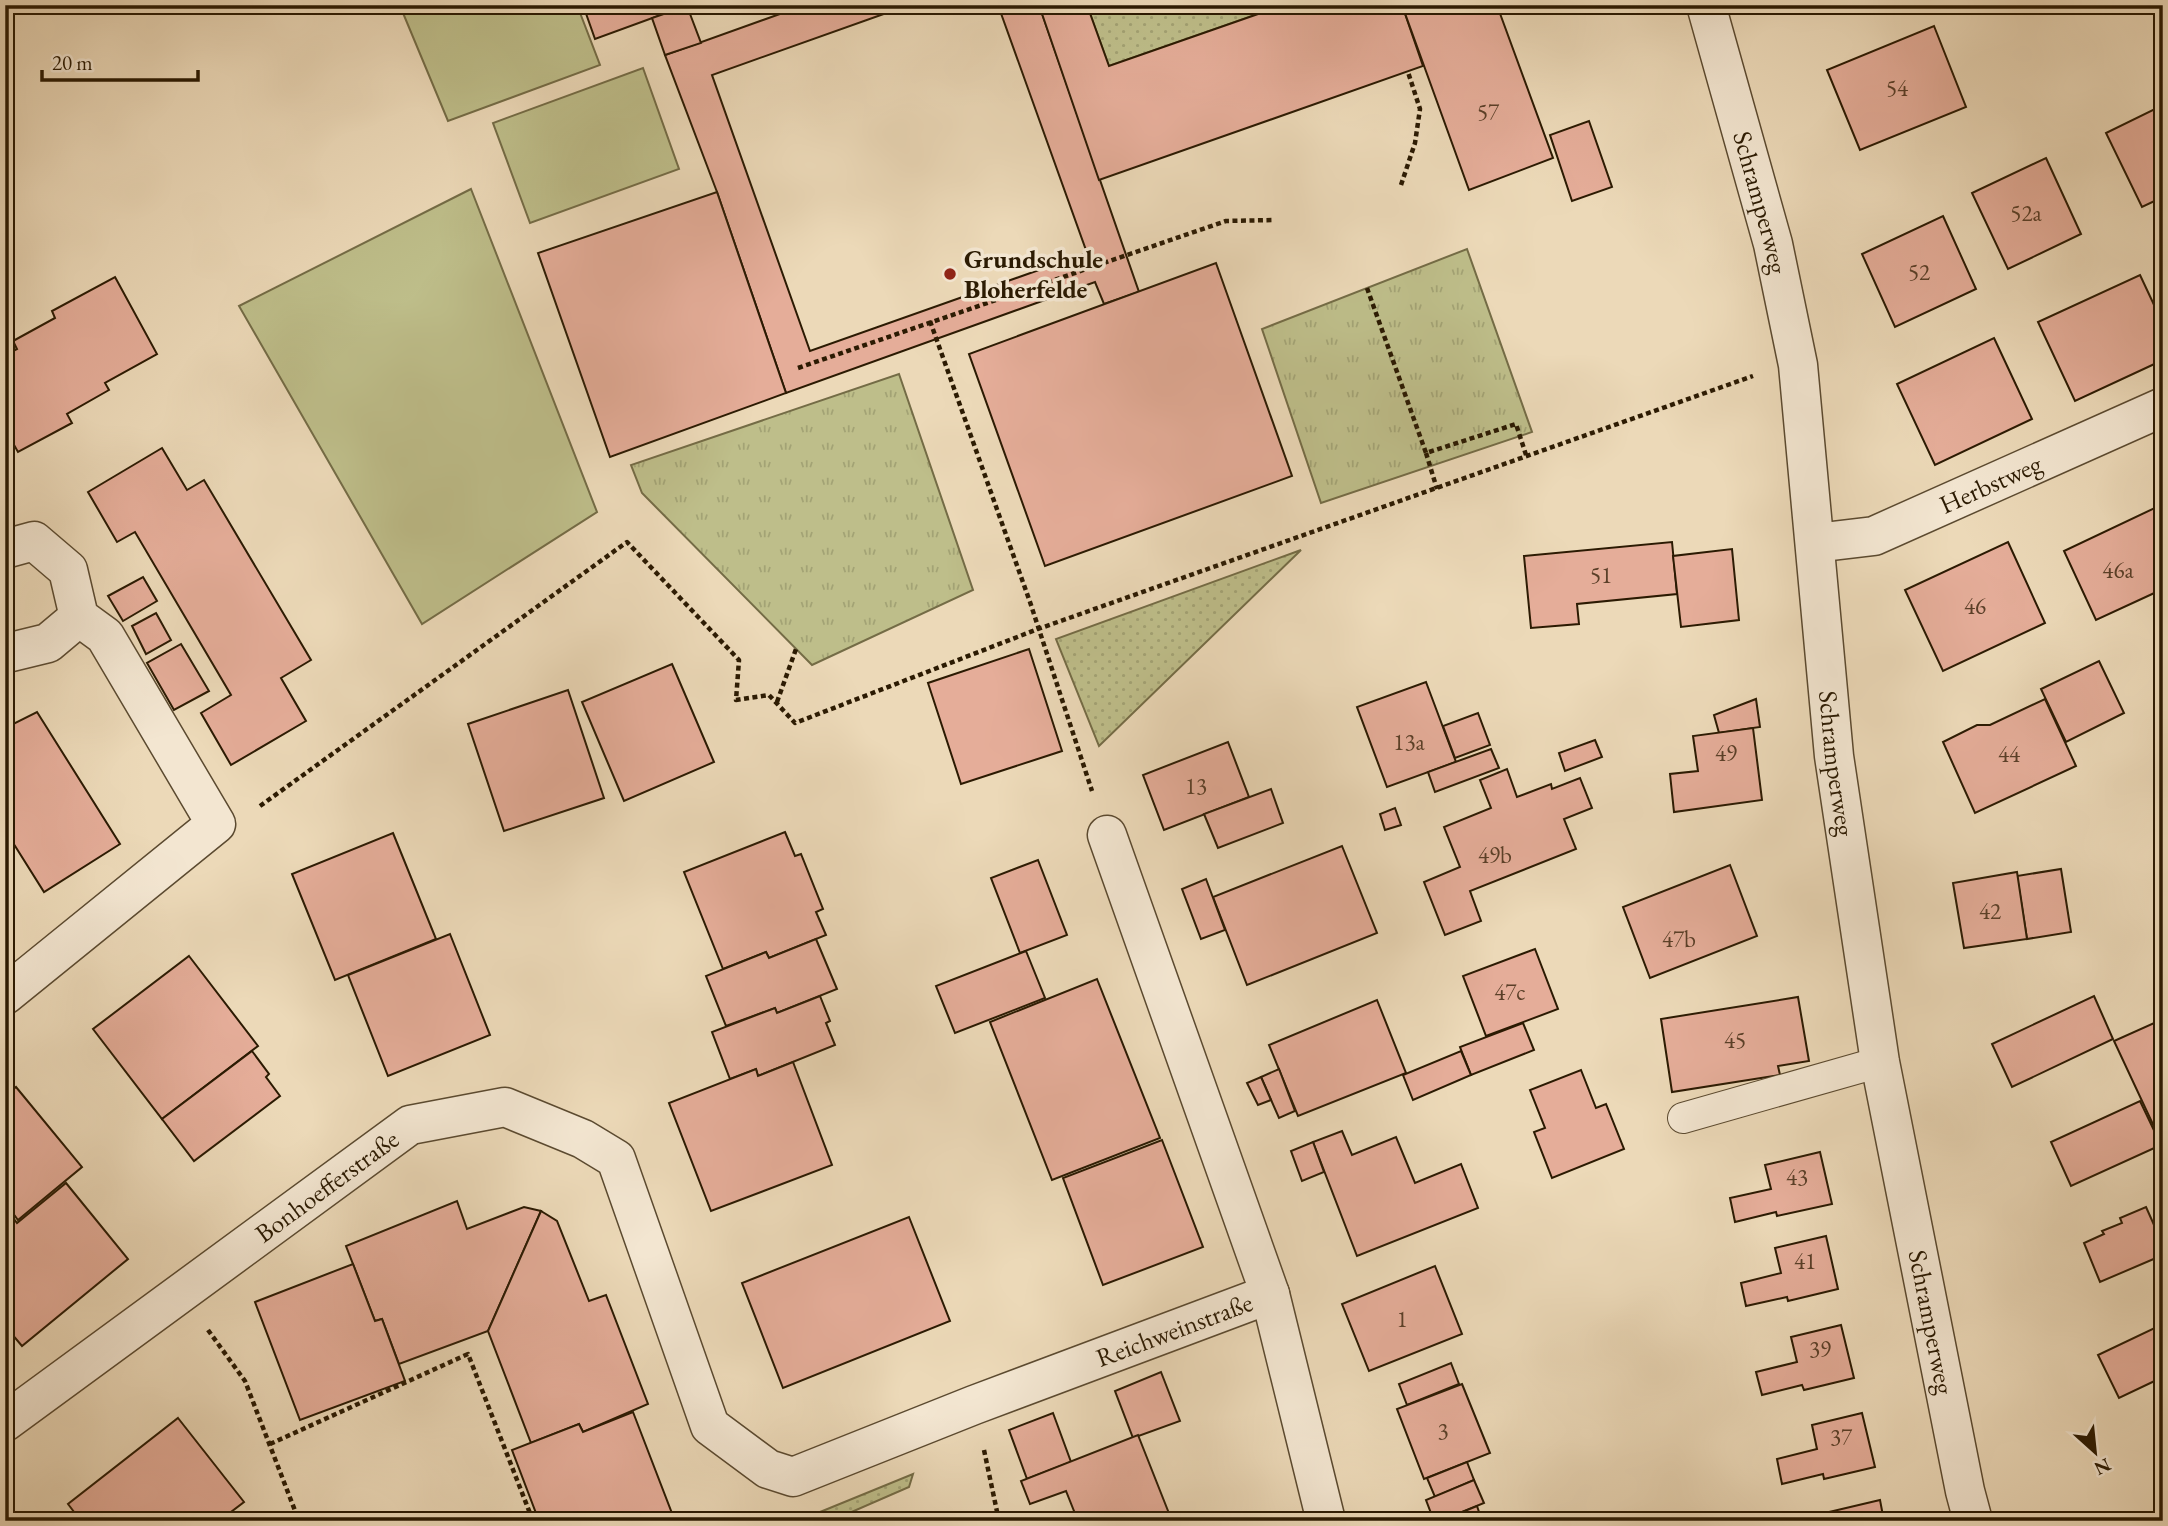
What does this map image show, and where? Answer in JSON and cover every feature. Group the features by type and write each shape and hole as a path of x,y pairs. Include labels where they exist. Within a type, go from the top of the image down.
{"street":[{"name":"Schramperweg","path":"1706,5 1773,244 1798,365 1834,755 1880,1062 1962,1478 1973,1521"},
{"name":"Herbstweg","path":"1815,543 1874,536 2163,407"},
{"path":"5,549 34,541 68,570 79,617 105,636 216,824 5,995"},
{"path":"5,651 7,653 48,643 79,617"},
{"name":"Reichweinstraße","path":"780,1475 793,1477 974,1405 1270,1294 1107,835"},
{"name":"Bonhoefferstraße","path":"5,1422 410,1125 505,1107 583,1139 616,1158 710,1426 780,1475"},
{"path":"1270,1294 1326,1521"}],"lane":[{"path":"1683,1118 1880,1062"}],"path":[{"path":"1401,185 1415,143 1420,109 1408,72"},
{"path":"797,368 1226,221 1273,219"},
{"path":"1367,288 1437,489"},
{"path":"930,321 1107,835"},
{"path":"216,824 249,814 627,542 739,660 736,699 769,695 795,723 1038,629 1527,458 1746,378 1798,365"},
{"path":"1426,453 1516,424 1527,458"},
{"path":"777,703 779,690 796,649"},
{"path":"180,1292 245,1381 299,1521"},
{"path":"270,1444 468,1354 533,1521"},
{"path":"974,1405 999,1521"}],"green space":[{"path":"426,5 577,5 600,65 448,121 403,13"},
{"path":"1087,5 1284,5 1109,66"},
{"path":"643,68 679,169 530,223 493,123"},
{"path":"471,189 597,512 422,624 239,306"},
{"path":"1467,249 1532,432 1321,503 1262,329"},
{"path":"899,374 973,590 812,665 642,493 631,465"},
{"path":"1301,550 1099,746 1056,639"},
{"path":"913,1474 909,1487 831,1521 798,1521"}],"building":[{"path":"583,5 688,5 595,39"},
{"path":"805,5 909,5 712,75 810,351 1087,253 998,5 1039,5 1139,292 1104,304 1095,282 786,393 717,192 665,55"},
{"path":"1039,5 1087,5 1109,66 1284,5 1402,5 1423,66 1099,180"},
{"path":"1402,5 1504,5 1498,8 1553,158 1469,190"},
{"path":"687,6 701,43 665,55 652,18"},
{"path":"1934,26 1966,107 1860,150 1827,70"},
{"path":"2163,105 2163,197 2142,207 2106,133"},
{"path":"1589,121 1612,187 1572,201 1550,135"},
{"path":"2046,158 2081,234 2008,269 1972,193"},
{"path":"717,192 786,393 610,457 538,253"},
{"path":"1943,216 1976,289 1895,327 1862,254"},
{"path":"1216,263 1292,476 1045,566 969,354"},
{"path":"2140,275 2163,324 2163,360 2075,401 2038,322"},
{"path":"115,277 157,354 105,383 109,390 67,414 72,423 18,452 5,429 5,355 17,349 13,341 55,318 52,311"},
{"path":"1994,338 2032,419 1935,465 1897,384"},
{"path":"162,448 187,490 204,480 311,660 281,678 306,721 231,765 201,713 231,695 135,532 117,542 88,492"},
{"path":"2159,506 2163,514 2163,589 2096,620 2064,551"},
{"path":"1672,542 1677,594 1577,604 1579,624 1531,628 1524,556"},
{"path":"2008,542 2045,623 1943,671 1905,590"},
{"path":"1732,549 1739,620 1681,627 1673,556"},
{"path":"143,577 157,601 123,621 108,596"},
{"path":"156,613 171,640 146,654 132,626"},
{"path":"181,644 209,691 174,710 147,663"},
{"path":"1029,649 1062,751 961,784 928,683"},
{"path":"2099,661 2124,713 2066,742 2041,689"},
{"path":"672,664 714,762 624,801 582,702"},
{"path":"1426,682 1456,762 1387,787 1357,707"},
{"path":"568,690 604,798 504,831 468,724"},
{"path":"1756,699 1760,727 1719,733 1714,715"},
{"path":"2045,699 2076,766 1975,813 1943,742 1977,725 1990,725"},
{"path":"37,712 120,844 44,892 5,830 5,728"},
{"path":"1478,713 1490,745 1455,758 1443,726"},
{"path":"1753,728 1762,800 1674,812 1670,774 1698,771 1693,736"},
{"path":"1595,740 1602,757 1565,771 1559,753"},
{"path":"1228,742 1249,797 1164,830 1143,775"},
{"path":"1491,749 1499,768 1435,792 1428,772"},
{"path":"1507,769 1517,797 1551,784 1552,789 1580,778 1592,808 1564,819 1576,849 1470,891 1481,921 1445,935 1424,882 1460,867 1444,827 1491,808 1480,780"},
{"path":"1271,789 1283,823 1218,848 1204,814"},
{"path":"1395,808 1401,825 1385,830 1380,814"},
{"path":"785,832 795,856 801,854 823,909 816,912 826,935 769,958 766,952 723,969 684,872"},
{"path":"393,833 436,939 335,980 292,874"},
{"path":"1342,846 1377,933 1247,985 1213,897"},
{"path":"1038,860 1067,935 1020,953 991,878"},
{"path":"1730,865 1757,936 1650,978 1623,907"},
{"path":"2061,869 2071,932 2027,939 2017,876"},
{"path":"2017,872 2027,939 1964,948 1953,883"},
{"path":"1206,879 1225,930 1201,939 1182,889"},
{"path":"450,934 490,1035 388,1076 348,975"},
{"path":"816,939 837,989 777,1013 775,1008 726,1026 706,976 766,952 769,958"},
{"path":"1535,949 1558,1009 1486,1036 1463,976"},
{"path":"1026,951 1045,998 955,1033 936,986"},
{"path":"189,956 258,1046 162,1119 93,1029"},
{"path":"1097,979 1160,1138 1052,1180 990,1022"},
{"path":"820,996 830,1021 826,1023 835,1045 758,1076 756,1069 730,1079 712,1032 775,1008 777,1013"},
{"path":"2094,996 2113,1039 2012,1087 1992,1044"},
{"path":"1798,997 1809,1061 1778,1066 1780,1075 1672,1092 1661,1019"},
{"path":"1377,1000 1406,1073 1298,1116 1269,1045"},
{"path":"2163,1019 2163,1131 2157,1133 2114,1041"},
{"path":"1523,1023 1534,1050 1471,1075 1460,1047"},
{"path":"252,1051 269,1074 266,1077 280,1096 194,1161 162,1119"},
{"path":"1461,1051 1471,1075 1413,1100 1403,1075"},
{"path":"793,1062 832,1165 711,1211 669,1103 756,1069 758,1076"},
{"path":"1279,1069 1295,1111 1279,1118 1261,1077"},
{"path":"1581,1070 1596,1108 1606,1104 1624,1149 1552,1178 1534,1132 1545,1128 1530,1090"},
{"path":"1261,1077 1271,1100 1258,1105 1247,1083"},
{"path":"16,1087 82,1167 18,1220 9,1208 5,1211 5,1096"},
{"path":"2140,1101 2161,1145 2071,1186 2051,1142"},
{"path":"1342,1131 1352,1155 1396,1137 1415,1183 1461,1164 1478,1208 1357,1256 1313,1142"},
{"path":"1162,1140 1203,1247 1103,1285 1063,1178"},
{"path":"1313,1142 1324,1172 1302,1181 1291,1151"},
{"path":"1820,1152 1832,1204 1777,1216 1776,1212 1735,1222 1730,1198 1771,1189 1765,1165"},
{"path":"66,1183 128,1259 22,1346 5,1326 5,1286 10,1282 5,1276 5,1214 8,1211 17,1223"},
{"path":"457,1201 467,1229 524,1207 541,1211 488,1331 399,1364 382,1319 375,1321 346,1246"},
{"path":"2146,1207 2163,1245 2163,1255 2100,1282 2084,1243 2104,1234 2102,1231 2122,1223 2120,1218"},
{"path":"541,1211 557,1221 589,1301 606,1295 648,1404 583,1432 579,1424 531,1443 488,1331"},
{"path":"909,1217 950,1321 783,1388 742,1283"},
{"path":"1826,1236 1838,1289 1788,1301 1787,1297 1746,1306 1741,1283 1781,1273 1775,1248"},
{"path":"353,1264 375,1321 382,1319 405,1381 300,1420 255,1302"},
{"path":"1435,1266 1462,1334 1369,1371 1342,1304"},
{"path":"2163,1324 2163,1377 2119,1398 2098,1355"},
{"path":"1841,1325 1854,1378 1804,1390 1802,1385 1762,1395 1756,1372 1797,1362 1791,1337"},
{"path":"1451,1363 1459,1384 1407,1405 1399,1384"},
{"path":"1161,1372 1180,1421 1133,1438 1115,1391"},
{"path":"1462,1384 1490,1453 1424,1479 1397,1409"},
{"path":"633,1412 673,1516 660,1521 539,1521 512,1450 579,1424 583,1432"},
{"path":"1053,1413 1071,1462 1027,1479 1009,1430"},
{"path":"1862,1413 1875,1467 1824,1479 1823,1474 1782,1484 1777,1459 1817,1449 1812,1425"},
{"path":"178,1418 244,1502 231,1512 238,1521 81,1521 68,1504"},
{"path":"1138,1435 1172,1521 1078,1521 1066,1491 1030,1504 1021,1481"},
{"path":"1467,1462 1474,1480 1435,1497 1427,1478"},
{"path":"1474,1480 1484,1503 1434,1521 1426,1500"},
{"path":"1880,1500 1884,1521 1831,1521 1829,1512"},
{"path":"1477,1506 1482,1521 1440,1521"}],"place":[{"name":"Grundschule Bloherfelde","path":"950,274"}]}
